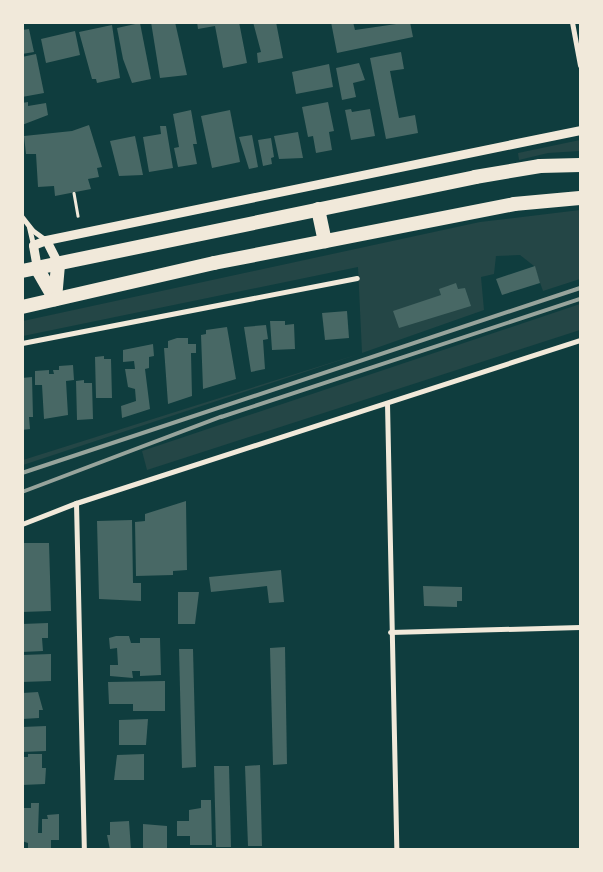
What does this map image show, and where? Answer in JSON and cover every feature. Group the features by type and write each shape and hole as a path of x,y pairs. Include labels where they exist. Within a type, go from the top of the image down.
{"highway":[{"path":"22,272 475,177 555,165 580,165"},
{"path":"22,307 325,241 514,204 580,198"},
{"path":"318,209 325,241"},
{"path":"55,299 58,264"},
{"path":"37,268 55,299"}],"street":[{"path":"572,22 580,65"},
{"path":"33,245 46,240 580,130"},
{"path":"22,217 28,227 37,268"},
{"path":"28,227 46,240 58,264"},
{"path":"22,344 357,278"},
{"path":"22,524 76,503 580,340"},
{"path":"387,403 390,632 396,850"},
{"path":"76,503 84,850"},
{"path":"390,632 580,627"}],"path":[{"path":"74,193 78,216"}],"shaded area":[{"path":"580,140 580,151 548,153 519,160 518,153"},
{"path":"580,210 580,279 543,291 534,266 520,255 496,256 494,274 481,277 484,310 362,353 358,267 23,336 23,321 480,222"},
{"path":"580,304 580,330 147,470 142,451"},
{"path":"362,353 23,465 23,460"}],"building":[{"path":"151,22 175,22 187,75 160,78"},
{"path":"197,22 239,22 247,63 223,68 215,26 198,29"},
{"path":"253,22 276,22 283,58 258,63 257,53 261,52"},
{"path":"331,22 353,22 355,30 410,22 413,37 337,53"},
{"path":"140,23 151,79 132,83 123,59 117,28"},
{"path":"112,25 120,78 97,83 96,79 92,79 79,32"},
{"path":"29,29 34,52 22,54 22,30"},
{"path":"75,31 80,55 46,63 41,39"},
{"path":"401,52 404,69 390,71 399,118 415,115 418,133 386,139 370,58"},
{"path":"36,54 44,93 22,97 22,57"},
{"path":"359,63 365,80 353,83 356,97 342,100 336,68"},
{"path":"329,64 333,87 296,94 292,72"},
{"path":"28,102 28,106 46,103 48,115 22,125 22,103"},
{"path":"328,102 334,131 329,132 332,150 316,153 313,136 308,137 302,107"},
{"path":"351,109 352,112 370,109 375,136 351,140 345,110"},
{"path":"191,110 197,144 193,144 197,164 178,167 174,148 179,147 173,114"},
{"path":"230,110 240,162 212,168 201,116"},
{"path":"89,125 102,167 97,168 99,177 88,179 91,189 55,196 54,186 38,187 36,154 26,154 24,136 72,131"},
{"path":"160,126 166,126 173,168 149,172 143,137 161,134"},
{"path":"298,132 303,158 279,159 274,136"},
{"path":"252,135 258,167 249,169 239,137"},
{"path":"135,136 143,175 119,176 110,141"},
{"path":"271,138 274,157 271,158 272,164 263,166 258,140"},
{"path":"535,266 540,283 502,295 496,279"},
{"path":"456,283 458,289 465,288 471,306 399,328 393,311 441,295 439,289"},
{"path":"347,311 349,338 325,340 322,313"},
{"path":"270,321 285,321 285,325 294,324 295,349 272,350"},
{"path":"266,325 268,339 263,340 265,369 251,372 244,327"},
{"path":"227,327 236,379 203,389 201,335 206,334 206,330"},
{"path":"177,338 188,338 188,344 196,344 196,353 191,353 192,396 168,404 164,348 168,348 168,341"},
{"path":"153,344 154,356 149,357 149,368 145,369 150,409 122,418 121,406 136,401 135,389 128,387 125,369 135,369 134,361 123,362 123,350"},
{"path":"104,356 104,359 111,359 112,398 96,398 95,357"},
{"path":"73,365 74,380 66,381 68,415 44,419 42,385 35,385 35,371 49,370 49,374 54,374 53,370 59,370 59,366"},
{"path":"32,377 33,417 29,417 30,429 22,430 22,378"},
{"path":"84,380 84,383 92,383 93,419 77,420 76,381"},
{"path":"186,501 187,570 173,571 173,575 136,576 135,522 145,521 145,514"},
{"path":"132,520 133,583 141,583 141,601 99,599 97,521"},
{"path":"22,543 49,543 51,611 22,612"},
{"path":"281,570 284,602 269,603 267,586 211,592 209,577"},
{"path":"423,586 462,587 462,601 457,601 457,607 424,606"},
{"path":"178,592 199,592 195,624 178,624"},
{"path":"48,623 48,638 42,638 43,651 22,652 22,624"},
{"path":"129,636 131,643 140,643 140,638 160,638 161,675 140,676 140,671 132,671 133,678 110,676 110,665 118,665 117,648 110,649 109,638"},
{"path":"285,647 287,764 273,765 270,648"},
{"path":"179,649 193,649 196,767 182,768"},
{"path":"51,654 51,681 22,682 22,655"},
{"path":"165,681 165,711 133,711 133,704 109,704 108,682"},
{"path":"38,692 43,710 39,710 39,718 22,719 22,693"},
{"path":"148,719 146,745 119,745 119,720"},
{"path":"46,726 46,751 22,752 22,727"},
{"path":"28,754 42,754 42,768 46,768 45,784 22,785 22,757 28,757"},
{"path":"144,754 144,780 114,780 117,755"},
{"path":"260,765 262,846 248,846 245,766"},
{"path":"214,766 229,766 231,847 216,847"},
{"path":"201,800 211,800 212,845 190,845 190,836 177,836 177,821 189,821 189,810 201,808"},
{"path":"31,803 39,803 38,833 42,833 42,819 48,819 47,815 59,814 59,840 51,840 51,850 28,850 28,843 22,841 22,808 31,808"},
{"path":"129,821 131,850 110,850 107,835 110,835 110,822"},
{"path":"143,824 167,826 167,850 143,848"}],"railway":[{"path":"22,473 580,288"},
{"path":"22,492 221,417 580,299"}]}
